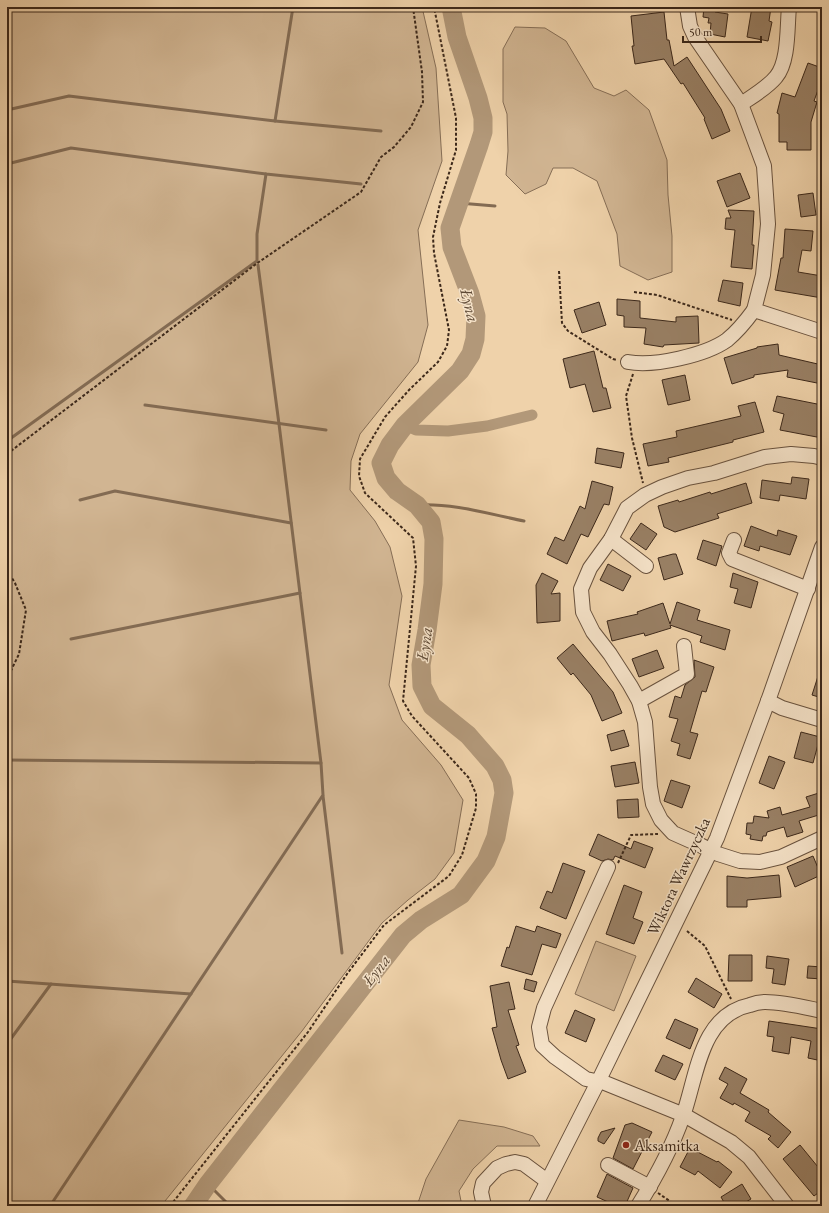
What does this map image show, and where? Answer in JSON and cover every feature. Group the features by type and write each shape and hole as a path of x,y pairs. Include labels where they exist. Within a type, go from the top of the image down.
{"street":[{"path":"632,363 657,363 683,357 714,347 725,341 744,323 754,310 763,275 768,224 764,166 741,104 695,37 690,26 687,7"},
{"path":"741,104 765,88 776,77 782,67 785,55 789,7"},
{"path":"754,310 822,332"},
{"path":"822,458 791,454 765,458 714,473 688,478 645,495 627,508 611,539 590,568 582,589 583,612 593,632 610,654 630,685 638,701 645,722 650,787 653,804 662,820 673,833 711,851 740,861 760,862 781,857 822,838"},
{"path":"611,539 646,566"},
{"path":"734,540 730,553 732,559 808,589"},
{"name":"Wiktora Wawrzyczka","path":"535,1206 598,1082 711,851 768,701 822,547"},
{"path":"638,701 687,674 684,646"},
{"path":"768,701 782,708 822,720"},
{"path":"608,867 544,1008 539,1027 542,1045 555,1057 586,1079 605,1083 684,1115 731,1142 749,1157 787,1206"},
{"path":"638,1206 673,1144 684,1115 699,1060 711,1032 722,1019 736,1009 746,1005 763,1002 788,1004 822,1011"},
{"path":"484,1206 481,1192 483,1183 496,1168 506,1164 514,1162 524,1164 547,1181"},
{"path":"608,1165 650,1187"}],"path":[{"path":"7,454 256,264 362,192 381,156 394,147 411,127 423,102 422,72 413,7"},
{"path":"170,1206 308,1032 347,974 384,925 449,876 462,854 476,808 476,794 469,778 412,716 403,700 416,574 412,538 365,493 359,476 360,459 384,417 438,362 446,346 449,330 434,254 433,237 440,203 456,150 456,118 434,7"},
{"path":"559,271 562,323 568,331 612,360 632,363 626,396 632,438 645,495"},
{"path":"634,292 657,295 744,323"},
{"path":"7,570 15,583 26,610 19,654 7,679"},
{"path":"608,867 616,869 631,835 673,833"},
{"path":"687,930 705,946 736,1009"},
{"path":"650,1187 677,1206"}],"shaded area":[{"path":"7,7 422,7 436,68 442,161 418,230 428,325 418,362 360,434 351,461 350,490 375,521 390,547 402,596 389,685 402,720 441,765 463,800 454,853 435,879 382,923 302,1031 161,1206 7,1206"},
{"path":"515,27 545,28 566,41 594,88 614,96 626,90 649,110 667,160 668,195 672,236 672,272 648,280 620,266 617,234 597,181 573,168 553,168 546,184 525,194 506,175 508,151 507,114 503,102 503,49"},
{"path":"596,941 636,956 614,1011 575,994"},
{"path":"459,1120 504,1127 533,1136 540,1146 497,1146 473,1169 459,1191 462,1206 417,1206 426,1179"}],"building":[{"path":"704,7 715,8 715,12 728,14 725,37 710,34 711,23 708,23 709,18 703,17"},
{"path":"752,7 771,7 769,21 772,22 768,41 747,37"},
{"path":"664,12 667,40 669,40 674,66 687,57 721,109 730,131 712,139 704,119 705,118 683,83 681,84 664,59 635,64 632,46 634,46 631,16"},
{"path":"808,63 822,68 822,79 814,101 817,102 811,122 811,150 787,150 787,142 779,142 779,114 777,113 782,93 795,97"},
{"path":"740,173 750,198 727,207 717,181"},
{"path":"813,193 816,215 801,217 798,195"},
{"path":"728,210 754,211 752,269 731,267 735,230 725,229 726,218 731,218"},
{"path":"785,229 813,231 811,251 802,250 798,272 822,276 822,298 775,290 781,258 783,258"},
{"path":"723,280 743,283 740,306 718,301"},
{"path":"617,299 640,301 640,318 676,322 676,317 698,316 699,343 664,345 663,347 644,344 646,328 624,327 624,316 617,315"},
{"path":"599,302 606,325 582,333 574,310"},
{"path":"778,344 779,355 822,365 822,384 787,377 788,370 754,375 754,377 732,384 724,358 757,347"},
{"path":"594,351 603,388 606,388 611,408 593,412 585,384 570,388 563,359"},
{"path":"685,375 690,400 668,405 662,380"},
{"path":"777,396 822,405 822,438 780,430 784,414 773,411"},
{"path":"755,402 764,432 733,440 733,442 668,458 669,462 648,466 643,444 677,437 676,431 741,416 738,406"},
{"path":"597,448 624,453 621,468 595,463"},
{"path":"792,477 809,479 806,499 780,495 779,501 760,498 762,480 791,484"},
{"path":"592,481 613,487 609,505 604,504 588,537 581,534 567,564 547,554 555,537 564,541 580,506 585,509"},
{"path":"746,483 752,503 717,514 719,518 675,532 664,527 658,506 678,500 679,502 710,492 711,494"},
{"path":"641,523 657,534 646,550 630,539"},
{"path":"751,526 777,536 778,530 797,536 790,555 760,546 759,551 744,546"},
{"path":"703,540 722,546 716,566 697,559"},
{"path":"676,554 683,574 664,580 658,558"},
{"path":"608,564 631,576 623,591 600,580"},
{"path":"542,573 558,581 551,594 560,593 560,621 537,623 536,585"},
{"path":"733,573 758,582 751,608 734,603 738,589 730,587"},
{"path":"677,602 700,610 697,620 730,630 725,650 700,642 702,636 670,625 671,628 645,636 644,633 612,641 607,621 638,614 637,612 663,603 670,624"},
{"path":"573,644 613,692 622,713 602,721 591,695 573,673 571,675 557,658"},
{"path":"657,650 664,668 639,677 632,659"},
{"path":"694,660 714,667 706,692 702,691 690,732 698,734 690,759 677,755 680,744 671,741 678,719 669,717 675,696 681,698 685,685 695,677"},
{"path":"820,670 822,671 822,698 812,695"},
{"path":"624,730 629,746 611,751 607,735"},
{"path":"801,732 820,737 813,763 794,758"},
{"path":"769,756 785,762 774,789 759,783"},
{"path":"635,762 639,783 615,787 611,766"},
{"path":"671,780 690,786 682,808 664,801"},
{"path":"822,792 822,814 799,821 803,832 787,837 784,827 767,832 766,836 763,836 762,841 750,839 751,835 746,834 747,823 753,823 754,816 769,818 767,811 780,807 782,815 810,807 806,797"},
{"path":"638,799 639,817 618,818 617,800"},
{"path":"598,834 631,849 634,841 653,848 645,868 615,856 613,860 608,859 602,861 589,855"},
{"path":"813,856 821,875 795,887 787,867"},
{"path":"563,863 585,871 566,919 540,908 547,891 552,893"},
{"path":"779,875 781,897 747,900 747,907 727,907 727,876 747,878"},
{"path":"624,885 642,892 633,918 643,922 634,944 606,934"},
{"path":"516,926 535,932 537,926 561,934 556,948 542,944 532,975 501,966"},
{"path":"729,955 752,955 752,981 728,981"},
{"path":"767,956 789,959 785,985 772,983 774,969 766,968"},
{"path":"808,966 822,967 822,979 807,978"},
{"path":"696,978 722,994 714,1008 688,992"},
{"path":"526,979 537,982 534,992 524,989"},
{"path":"509,982 515,1009 508,1010 519,1045 516,1046 526,1072 508,1079 492,1028 497,1027 490,986"},
{"path":"575,1010 595,1019 586,1042 565,1033"},
{"path":"675,1019 698,1029 690,1049 666,1038"},
{"path":"769,1021 822,1029 822,1061 808,1058 811,1041 791,1037 789,1054 772,1051 774,1037 767,1036"},
{"path":"663,1055 683,1064 675,1080 655,1071"},
{"path":"725,1067 747,1079 740,1093 769,1110 768,1112 791,1132 778,1148 768,1139 771,1136 745,1121 750,1112 734,1103 733,1105 720,1098 728,1084 719,1079"},
{"name":"Aksamitka","path":"632,1123 652,1132 633,1169 613,1158 625,1125"},
{"path":"615,1128 604,1144 598,1141 601,1132"},
{"path":"800,1145 818,1167 822,1164 822,1190 814,1196 783,1159"},
{"path":"690,1148 717,1162 718,1161 732,1172 720,1188 698,1171 695,1175 680,1167"},
{"path":"607,1174 633,1188 625,1206 617,1206 597,1197"},
{"path":"742,1184 751,1199 739,1206 726,1206 721,1197"}],"waterway":[{"path":"7,110 69,96 275,121 293,7"},
{"name":"Łyna","path":"193,1206 208,1184 403,935 421,920 461,895 486,861 496,837 504,793 502,780 495,766 468,735 432,706 422,686 421,665 433,584 434,539 431,522 417,505 397,491 386,478 381,463 390,445 405,425 460,371 471,354 475,339 476,316 470,294 452,247 450,228 483,132 483,118 478,98 457,37 451,7"},
{"path":"275,121 381,131"},
{"path":"7,164 71,148 266,174 361,184"},
{"path":"7,441 257,261 257,234 266,174"},
{"path":"459,203 495,206"},
{"path":"50,1206 323,795 321,763 258,265"},
{"path":"145,405 326,430"},
{"path":"405,425 416,430 448,431 487,426 532,415"},
{"path":"80,500 115,491 291,523"},
{"path":"417,505 457,507 524,521"},
{"path":"71,639 300,593"},
{"path":"7,760 321,763"},
{"path":"323,796 342,953"},
{"path":"7,981 191,994"},
{"path":"7,1044 51,984"},
{"path":"208,1184 230,1206"}],"place":[{"name":"Aksamitka","path":"626,1145"}]}
